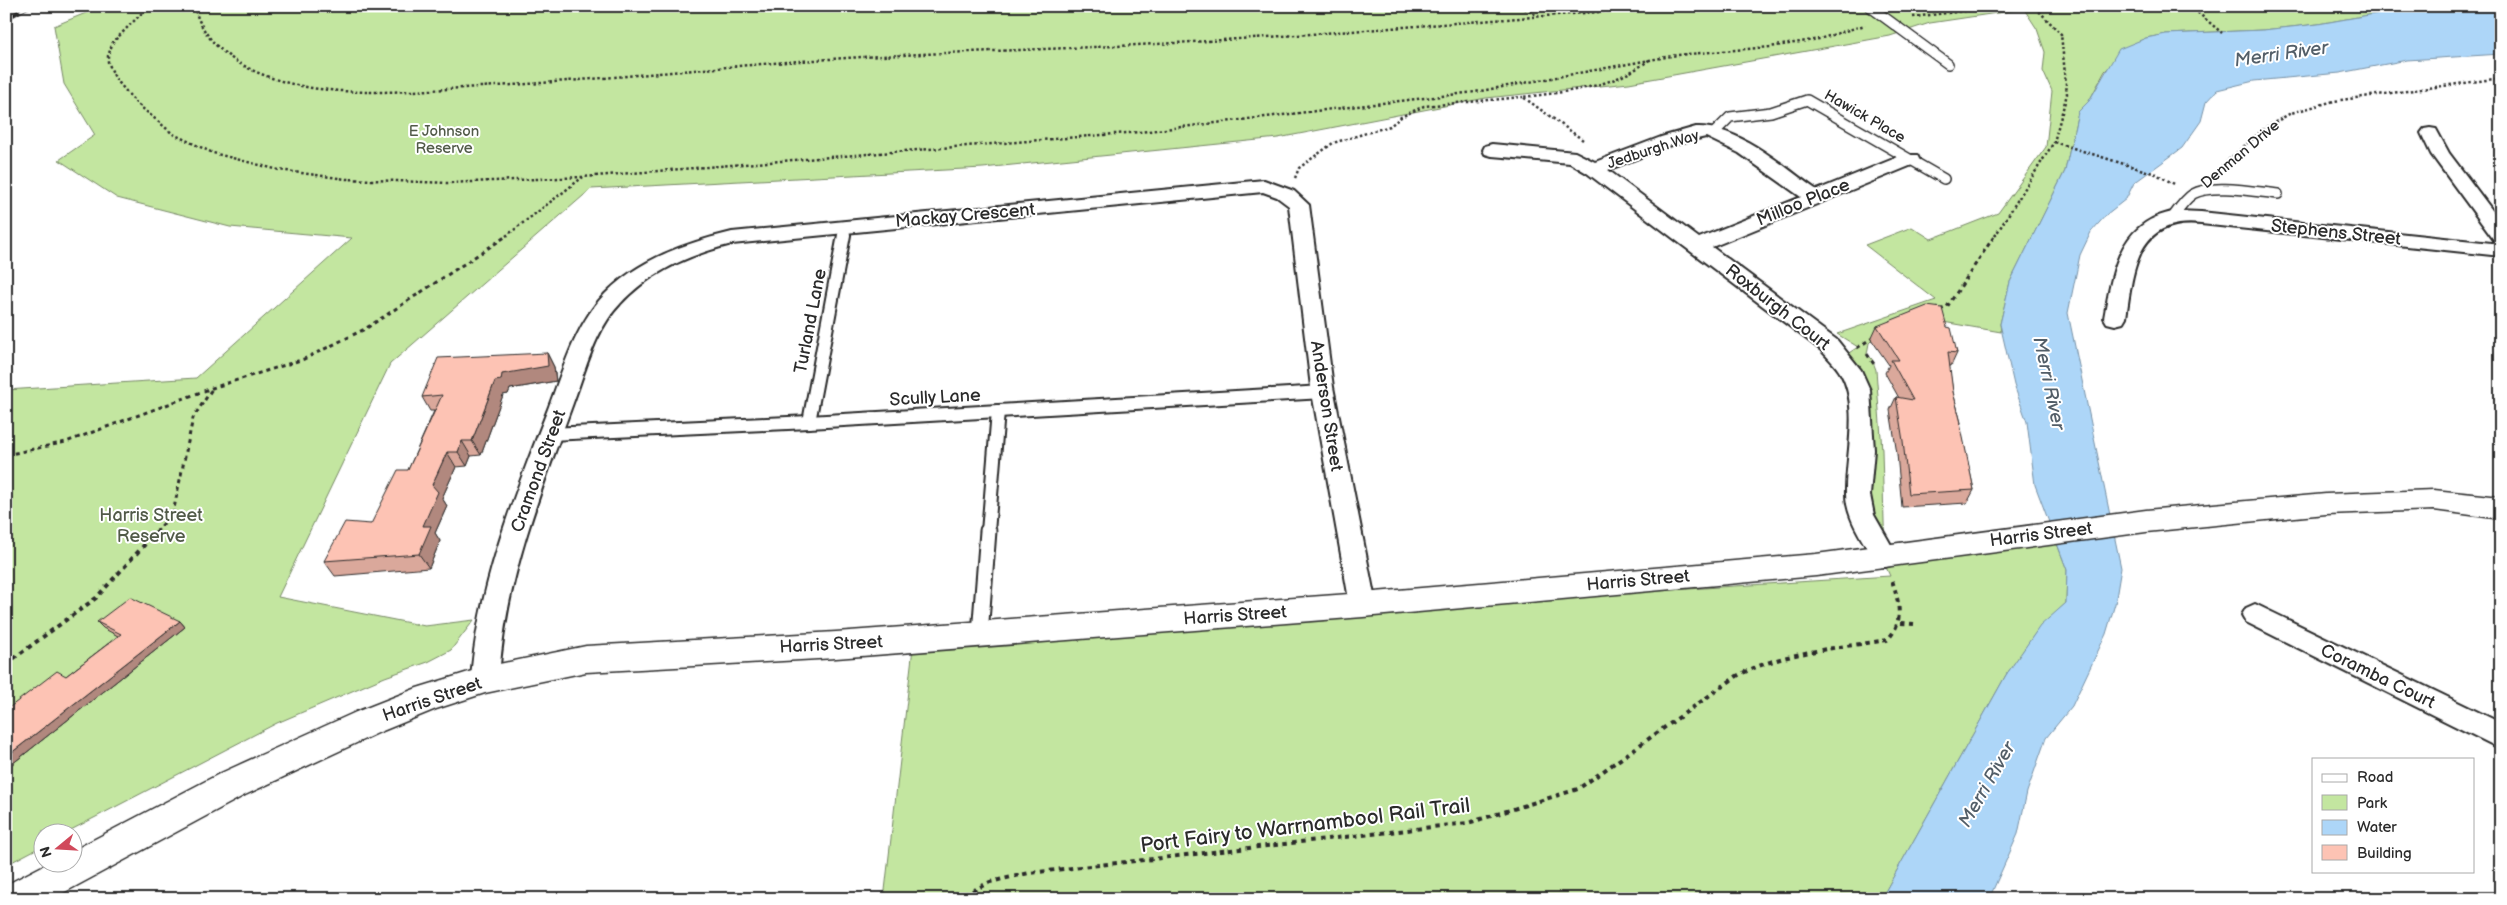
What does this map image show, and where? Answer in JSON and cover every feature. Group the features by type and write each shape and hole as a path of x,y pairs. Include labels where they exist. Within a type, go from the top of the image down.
{"street":[{"name":"Jedburgh Way","path":"1594,169 1690,134 1714,133 1729,140 1814,197"},
{"path":"2430,133 2440,154 2501,236"},
{"name":"Roxburgh Court","path":"1492,150 1575,158 1594,169 1829,344 1850,370 1859,390 1862,450 1858,496 1862,515 1885,556"},
{"name":"Milloo Place","path":"1698,246 1910,159"},
{"name":"Mackay Crescent","path":"634,280 660,263 706,243 732,238 1264,186 1282,190 1296,201"},
{"name":"Anderson Street","path":"1296,201 1322,392 1362,605"},
{"name":"Stephens Street","path":"2172,218 2190,217 2501,250"},
{"name":"Denman Drive","path":"2114,318 2125,259 2142,233 2159,222 2172,218"},
{"name":"Cramond Street","path":"485,680 489,630 500,579 550,434 580,356 600,316 612,299 634,280"},
{"name":"Harris Street","path":"17,898 233,784 307,749 428,698 485,680 586,659 836,645 1362,605 1885,556 2015,537 2146,521 2326,504 2434,500 2501,508"},
{"name":"Coramba Court","path":"2255,615 2501,737"}],"lane":[{"path":"1869,6 1948,64"},
{"name":"Hawick Place","path":"1714,133 1730,117 1784,109 1807,100 1944,179"},
{"path":"2193,194 2202,191 2224,190 2278,194"},
{"name":"Denman Drive","path":"2172,218 2193,194"},
{"name":"Turland Lane","path":"809,422 846,226"},
{"name":"Scully Lane","path":"550,434 809,422 1322,392"},
{"path":"980,634 998,411"}],"path":[{"path":"149,6 108,47 107,56 112,70 131,98 147,115 182,139 217,154 274,169 373,182 451,184 584,177 1198,126 1474,92 1650,59 1770,47 1819,39 1842,31"},
{"path":"194,6 195,18 202,33 238,62 262,74 288,83 364,91 500,86 802,61 1175,42 1678,6"},
{"path":"1520,6 1539,16"},
{"path":"1927,16 2008,6"},
{"path":"1937,311 1947,307 2032,180 2054,142 2066,94 2061,34 2034,6"},
{"path":"2190,6 2222,33"},
{"path":"1296,201 1299,191 1295,179 1299,168 1333,143 1390,126 1401,117 1424,106 1523,97 1606,82 1642,67 1650,59"},
{"name":"Denman Drive","path":"2193,194 2265,128 2291,113 2334,101 2501,78"},
{"path":"1523,97 1584,140"},
{"path":"2054,142 2156,174"},
{"path":"6,455 66,442 212,388 304,359 365,329 512,232 584,177"},
{"path":"1858,347 1881,333"},
{"path":"6,664 96,598 173,513 193,418 212,388"},
{"path":"1885,556 1898,600 1901,623 1914,624"},
{"name":"Port Fairy to Warrnambool Rail Trail","path":"956,899 990,882 1037,871 1207,854 1468,823 1578,789 1695,708 1737,676 1752,668 1810,653 1887,640 1896,632 1901,623"}],"green space":[{"path":"103,6 2420,6 2318,24 2263,30 2166,34 2146,38 2133,44 2105,71 2089,101 2078,112 2065,171 2010,282 2000,324 2001,332 1937,321 1874,338 1869,343 1867,354 1872,359 1876,370 1882,450 1885,556 2053,533 2067,570 2066,603 2037,631 2006,675 1881,899 884,899 914,639 1890,576 1862,515 1862,450 1841,358 1858,347 1837,334 1936,300 1865,245 1912,227 1931,239 1998,213 2046,147 2052,91 2043,71 2045,52 2037,29 2024,9 1930,23 1890,36 1629,83 1486,98 1278,138 983,168 591,189 390,364 278,597 425,626 474,620 451,650 428,662 385,677 277,723 82,824 82,822 32,822 32,851 6,865 6,390 196,378 352,238 230,227 117,198 59,160 95,135 64,84 54,26"}],"water":[{"path":"1049,6 1193,6 1175,9"},
{"name":"Merri River","path":"2420,6 2501,6 2501,54 2407,60 2340,73 2254,81 2217,90 2206,102 2201,121 2182,148 2134,183 2126,199 2107,214 2091,232 2080,255 2068,313 2121,568 2115,604 2106,634 2072,706 2046,738 2027,792 2018,834 1989,899 1881,899 2006,675 2040,626 2066,603 2067,570 2035,485 2027,422 2014,385 2000,324 2010,282 2065,171 2078,112 2089,101 2119,49 2146,38 2166,34 2263,30 2318,24"}],"building":[{"path":"1927,306 1942,308 1947,327 1951,328 1957,353 1948,352 1953,392 1974,490 1909,494 1896,397 1913,400 1891,360 1899,360 1877,326"},
{"path":"547,353 548,366 502,374 501,380 495,381 472,441 462,441 458,452 447,452 432,485 438,492 423,526 431,526 419,554 324,561 345,522 371,524 398,470 408,470 442,395 422,397 438,358"},
{"path":"130,597 180,621 6,757 6,710 57,671 66,676 121,634 97,622"}],"railway":[{"path":"6,19 29,6"}],"park label":[{"name":"E Johnson Reserve","path":"444,140"},
{"name":"Harris Street Reserve","path":"151,525"}]}
